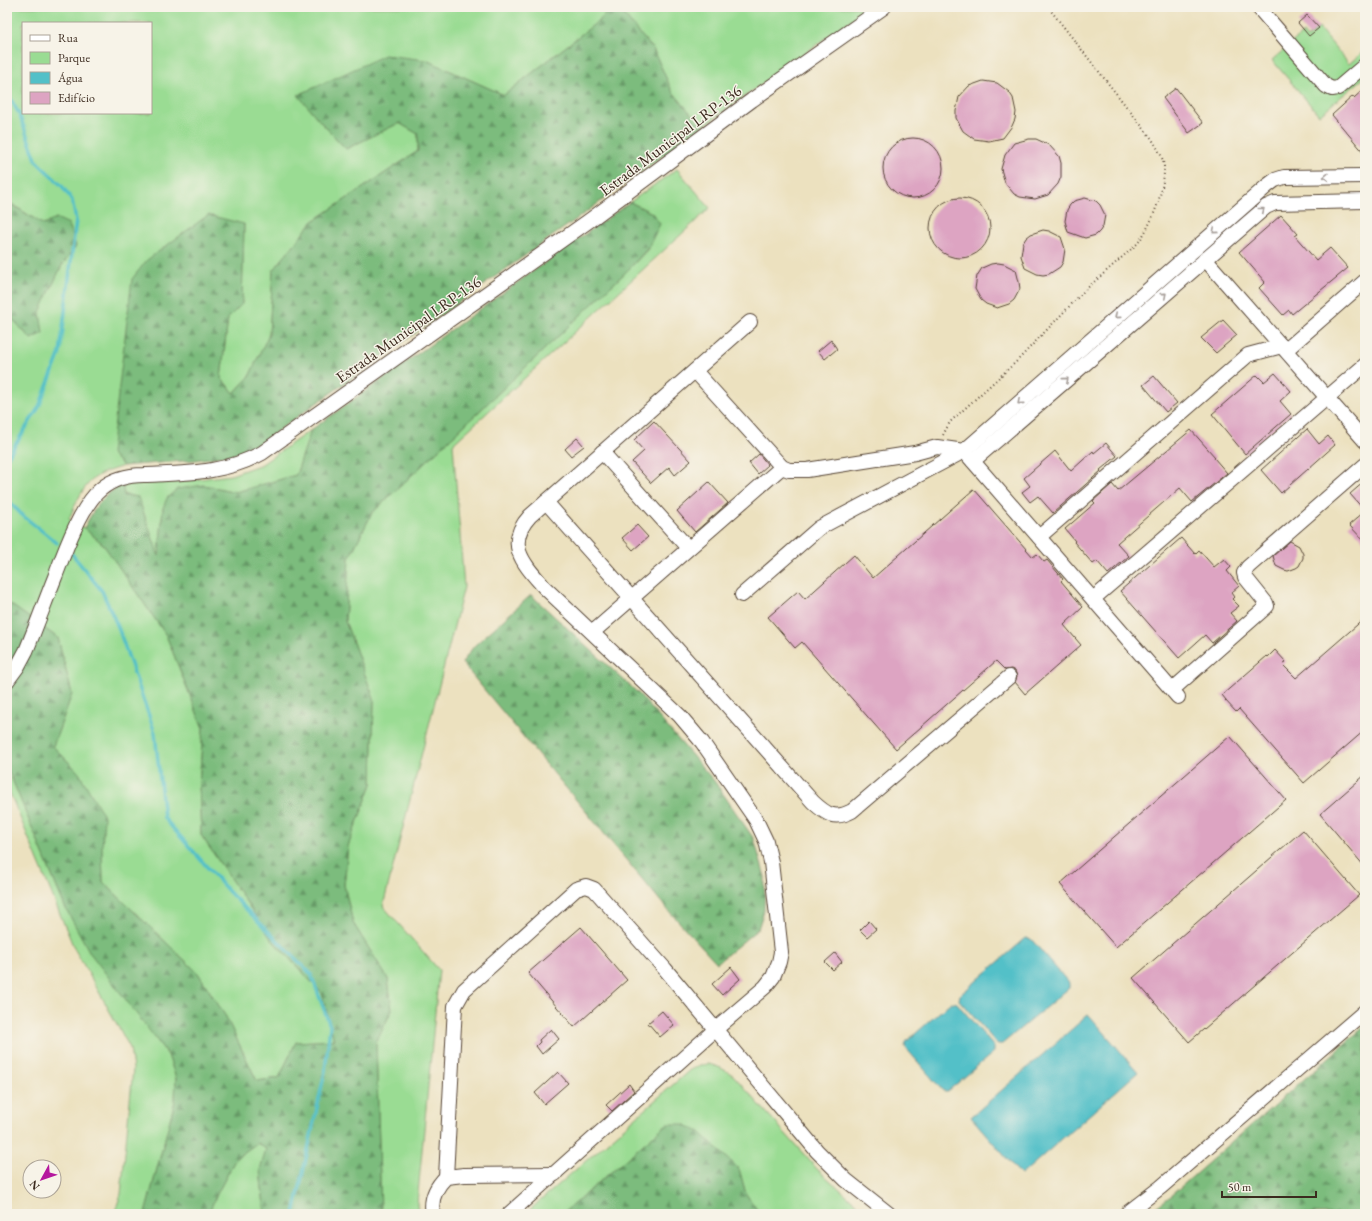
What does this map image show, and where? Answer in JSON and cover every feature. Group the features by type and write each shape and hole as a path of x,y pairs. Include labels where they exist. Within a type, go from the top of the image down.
{"street":[{"name":"Estrada Municipal LRP-136","path":"7,681 18,666 26,651 75,529 90,501 101,489 115,480 126,477 178,474 229,467 262,453 590,220 752,100 884,7"},
{"path":"1258,7 1326,86 1332,89 1338,88 1365,65"},
{"path":"969,456 1275,180 1284,177 1365,176"},
{"path":"742,595 819,528 969,456 1270,204 1365,201"},
{"path":"1206,259 1365,441"},
{"path":"1039,537 1248,355 1284,348 1365,281"},
{"path":"509,1214 716,1029 765,988 773,977 779,962 781,952 773,877 766,841 756,820 689,726 593,632 544,587 522,559 517,546 521,528 530,516 750,322"},
{"path":"1093,599 1365,365"},
{"path":"695,371 782,467 789,470 806,470 915,453 937,447 969,456 1175,693 1267,606 1265,601 1245,577 1244,573 1248,567 1365,465"},
{"path":"602,452 688,548"},
{"path":"593,632 782,467"},
{"path":"546,502 813,802 827,813 835,816 844,816 852,811 1010,677"},
{"path":"433,1214 431,1205 433,1197 439,1185 446,1177 455,1006 464,990 576,889 586,886 594,889 716,1029 817,1151 846,1180 889,1214"},
{"path":"1126,1214 1161,1187 1365,1011"},
{"path":"446,1177 464,1175 555,1174"}],"path":[{"path":"937,447 950,422 1016,362 1085,290 1137,244 1153,217 1163,182 1164,167 1161,154 1152,139 1048,7"}],"green space":[{"path":"7,7 612,7 601,19 504,95 426,60 299,95 318,119 346,149 399,123 418,134 418,151 312,222 273,271 269,334 249,377 234,393 221,378 228,318 242,303 244,224 111,453 123,466 93,479 81,494 69,519 84,528 103,544 166,635 203,728 199,786 201,835 272,940 322,993 334,1040 296,1042 279,1078 257,1081 226,1017 198,973 103,882 102,850 79,773 53,746 72,694 58,638 7,602 7,313 31,339 39,313 61,267 76,246 56,218 44,225 12,204 7,207"},
{"path":"612,7 617,7 653,49 672,91 702,127 585,213 256,446 232,455 195,460 123,466 111,453 132,279 147,260 208,215 244,224 242,304 228,318 221,378 234,393 249,377 269,334 273,271 312,222 418,151 418,134 399,123 346,149 298,95 385,55 426,60 504,95 601,19"},
{"path":"617,7 869,7 702,127 672,91 653,49"},
{"path":"1319,28 1349,64 1365,50 1365,77 1319,115 1272,60 1303,33 1307,38"},
{"path":"677,169 710,208 453,444 464,587 383,906 439,970 417,1204 418,1214 381,1214 376,1042 392,1010 388,979 353,923 344,885 348,846 372,784 374,699 345,621 349,558 372,513 629,269 648,249 652,213 630,202"},
{"path":"630,202 652,213 660,224 648,248 629,269 372,513 349,558 345,621 374,699 372,784 348,846 344,885 353,923 388,979 392,1010 376,1042 381,1214 265,1214 260,1170 266,1149 257,1143 236,1158 208,1214 145,1214 175,1101 176,1078 168,1055 90,953 65,907 7,767 7,691 12,686 7,678 7,602 58,638 72,694 53,746 79,773 104,816 102,850 103,882 198,973 226,1017 257,1081 279,1078 296,1042 334,1040 322,993 272,940 201,835 199,786 203,728 166,635 103,544 84,528 103,498 122,484 124,495 138,497 159,556 163,508 167,498 177,489 204,485 236,492 296,475 311,430"},
{"path":"11,204 44,225 56,218 69,224 76,246 61,267 40,312 43,333 31,339 7,313 7,207"},
{"path":"311,430 296,475 236,492 204,485 163,508 159,557 138,497 124,495 122,484 136,482 175,482 231,475 262,464"},
{"path":"531,595 639,694 715,782 754,839 765,877 764,910 758,929 717,963 667,909 462,663 474,646"},
{"path":"7,767 65,907 168,1055 176,1078 175,1101 145,1214 114,1214 121,1194 133,1069 130,1048 74,948 7,786"},
{"path":"1365,1026 1365,1214 1147,1214 1168,1198"},
{"path":"709,1064 721,1068 733,1075 817,1169 869,1214 760,1214 746,1194 739,1169 667,1124 562,1214 525,1214 691,1069 700,1065"},
{"path":"667,1124 683,1124 700,1132 739,1169 746,1194 760,1214 562,1214"},
{"path":"257,1143 266,1149 260,1170 265,1214 208,1214 236,1158"}],"water":[{"path":"1026,938 1031,939 1069,983 1069,988 1002,1044 997,1044 959,1000 960,995"},
{"path":"951,1002 957,1003 994,1047 994,1052 948,1091 943,1091 905,1047 906,1042"},
{"path":"1088,1015 1138,1072 1021,1175 971,1117"}],"building":[{"path":"1307,15 1319,28 1309,36 1298,23"},
{"path":"983,81 997,83 1009,92 1013,98 1016,112 1015,119 1012,126 1003,138 989,141 974,139 963,131 956,118 959,97 969,86"},
{"path":"1176,88 1203,123 1189,133 1163,98"},
{"path":"1365,88 1365,154 1332,115 1353,96 1354,98"},
{"path":"913,138 925,140 938,151 941,156 943,168 941,180 930,193 925,196 913,198 901,196 888,185 885,180 883,168 885,156 896,143 901,140"},
{"path":"1029,139 1036,139 1049,145 1059,156 1061,163 1061,177 1058,184 1048,195 1035,199 1020,197 1014,194 1005,183 1001,169 1005,155 1014,143"},
{"path":"960,198 972,200 985,211 988,216 990,228 988,240 977,253 972,256 960,258 948,256 935,245 932,240 930,228 932,216 943,203 948,200"},
{"path":"1085,198 1096,201 1100,205 1105,215 1103,226 1100,231 1096,235 1085,238 1068,232 1065,221 1067,210 1070,205 1074,201"},
{"path":"1281,215 1298,234 1295,236 1316,260 1330,248 1348,268 1292,314 1289,310 1283,315 1259,288 1265,282 1239,252"},
{"path":"1043,230 1049,231 1061,237 1065,249 1063,262 1060,267 1049,274 1043,275 1037,274 1025,268 1021,256 1023,243 1026,238 1031,234"},
{"path":"998,263 1004,264 1016,270 1020,289 1014,300 1009,304 997,308 986,304 981,300 975,289 977,276 982,268"},
{"path":"1223,320 1237,335 1216,353 1201,338"},
{"path":"831,340 837,349 825,359 818,351"},
{"path":"1275,373 1291,391 1280,401 1291,414 1245,454 1212,414 1257,375 1264,382"},
{"path":"1154,376 1177,403 1166,412 1143,385"},
{"path":"654,421 691,461 675,475 669,467 651,483 632,462 644,451 634,440"},
{"path":"1307,429 1319,444 1328,436 1335,445 1281,493 1261,470"},
{"path":"1191,430 1227,473 1192,502 1180,488 1117,543 1129,556 1108,574 1097,561 1093,564 1065,529 1095,503 1093,501 1112,484 1118,491"},
{"path":"577,438 584,446 571,456 565,449"},
{"path":"1106,443 1117,456 1053,513 1038,496 1030,502 1022,492 1030,486 1024,478 1055,451 1071,471 1093,451 1094,453"},
{"path":"759,454 768,465 758,474 749,463"},
{"path":"1365,481 1365,511 1350,494"},
{"path":"709,482 728,503 695,532 677,511"},
{"path":"974,489 1033,557 1037,554 1044,562 1047,560 1063,579 1061,581 1083,607 1064,625 1081,645 1025,694 1015,682 1017,676 1015,671 1011,669 1005,670 996,661 896,749 802,642 795,648 768,617 798,591 805,599 854,555 873,578"},
{"path":"1365,511 1365,542 1349,525"},
{"path":"637,525 648,537 633,550 622,538"},
{"path":"1181,538 1195,554 1199,550 1214,567 1224,559 1231,567 1227,571 1239,586 1231,593 1234,597 1232,599 1239,606 1230,613 1237,621 1212,643 1205,635 1179,658 1120,591"},
{"path":"1290,541 1299,546 1303,554 1303,558 1299,566 1288,571 1276,566 1273,556"},
{"path":"1365,618 1365,730 1304,783 1239,709 1236,712 1222,695 1275,650 1286,662 1282,664 1296,678"},
{"path":"1230,736 1286,800 1116,947 1060,884"},
{"path":"1365,775 1365,867 1320,814"},
{"path":"1303,830 1359,895 1189,1042 1133,978"},
{"path":"869,921 876,929 867,937 860,930"},
{"path":"581,927 627,980 574,1027 528,973"},
{"path":"835,953 842,962 833,970 825,962"},
{"path":"731,967 740,979 722,995 712,984"},
{"path":"662,1011 674,1025 660,1037 648,1023"},
{"path":"551,1029 559,1039 542,1054 536,1046 540,1042 539,1040"},
{"path":"558,1072 568,1083 544,1104 535,1093"},
{"path":"629,1084 634,1091 612,1111 606,1105"}],"waterway":[{"path":"7,92 19,114 37,162 62,186 72,200 76,220 60,353 39,407 7,458"},
{"path":"7,499 22,515 57,543"},
{"path":"72,554 102,591 118,627 155,733 164,818 230,893 311,974 330,1026 325,1071 294,1214"}]}
